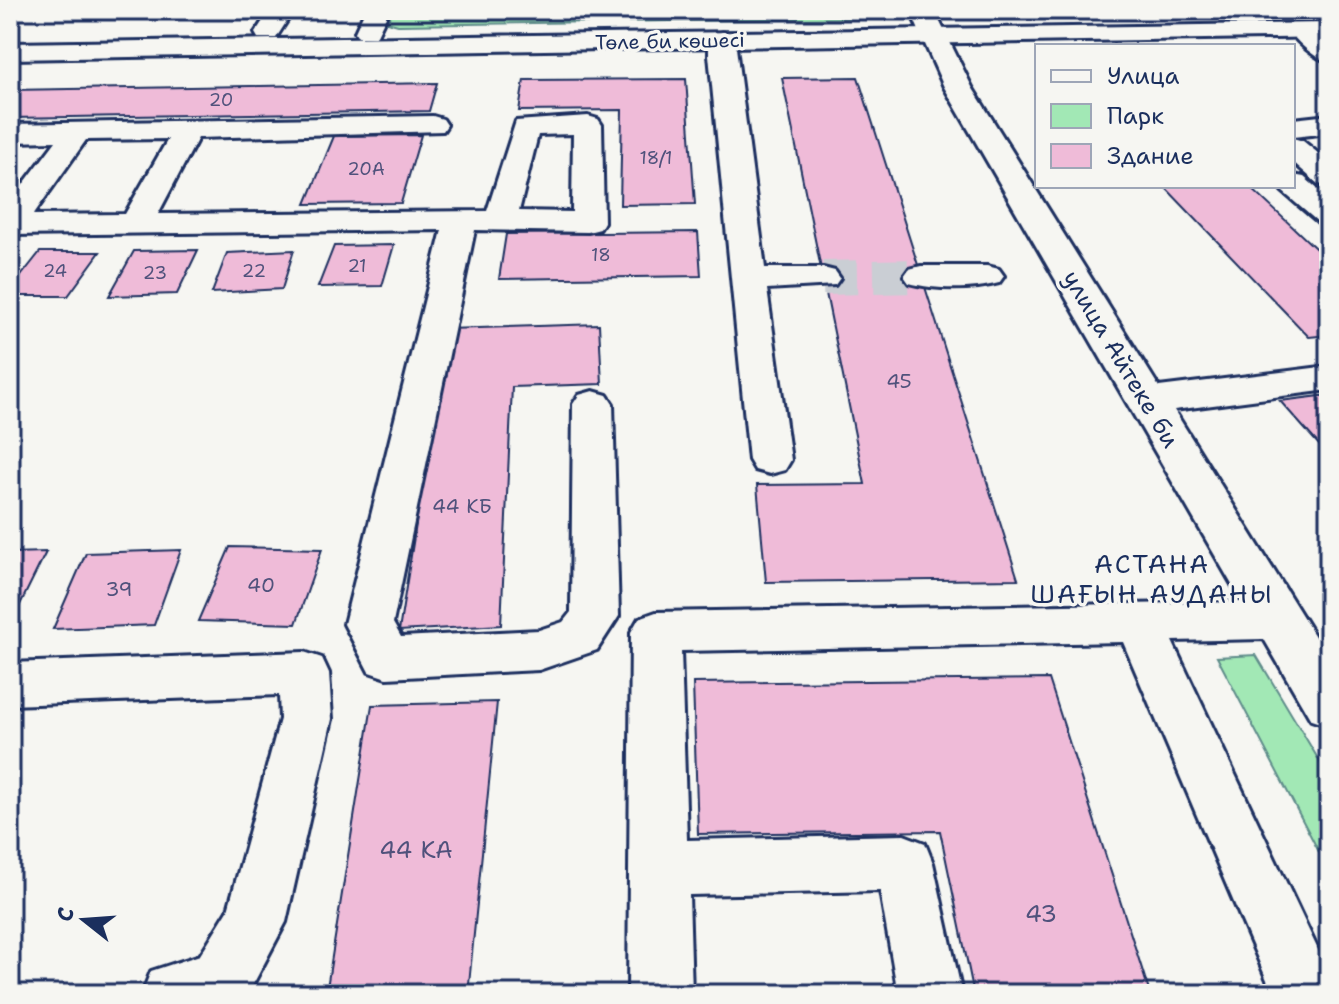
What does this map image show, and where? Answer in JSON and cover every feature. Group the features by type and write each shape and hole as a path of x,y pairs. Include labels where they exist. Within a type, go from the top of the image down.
{"main road":[{"path":"267,33 282,10"},
{"name":"Төле би көшесі","path":"10,51 722,40 928,23 1329,17"},
{"name":"Төле би көшесі","path":"10,37 267,33 372,21 928,23 1329,30"},
{"name":"улица Айтеке би","path":"928,23 958,87 1329,704"},
{"path":"1301,31 1329,54"},
{"path":"722,40 770,460"},
{"path":"1295,128 1329,124"},
{"path":"10,133 433,125"},
{"path":"137,222 187,131"},
{"path":"77,132 10,225 481,220 368,624 387,658 539,650 580,636 595,616 593,404"},
{"path":"1295,149 1329,177"},
{"path":"1295,186 1329,215"},
{"path":"921,276 987,276"},
{"path":"750,279 823,278"},
{"path":"1146,401 1329,378"},
{"path":"660,994 656,632 1277,620"},
{"path":"1139,622 1305,994"},
{"path":"10,684 304,673 306,719 255,922 220,981 174,994"},
{"path":"660,868 904,863 930,994"}],"green space":[{"path":"393,10 892,12 874,18 398,25 387,22"},
{"path":"1256,655 1329,777 1329,871 1217,657"}],"building":[{"path":"858,77 1018,579 766,582 757,485 865,484 782,78"},
{"path":"686,79 695,204 620,205 622,110 519,111 524,80"},
{"path":"437,83 429,111 10,118 10,90"},
{"path":"421,135 401,203 306,204 334,136"},
{"path":"1166,188 1251,188 1329,261 1329,335 1309,337"},
{"path":"698,232 701,276 499,279 506,234"},
{"path":"394,245 382,286 318,287 334,246"},
{"path":"198,250 177,294 109,296 134,251"},
{"path":"294,250 282,289 212,293 227,253"},
{"path":"40,252 100,252 68,296 10,296 10,290"},
{"path":"599,324 602,384 512,387 501,625 399,631 447,329"},
{"path":"1329,395 1329,456 1280,401"},
{"path":"230,547 322,549 296,624 198,621"},
{"path":"181,550 154,625 53,629 86,553"},
{"path":"46,552 10,625 10,553"},
{"path":"1049,679 1150,994 974,994 940,831 698,834 693,683"},
{"path":"497,702 468,994 326,994 372,705"}],"tunnel":[{"path":"823,278 921,276"}],"district":[{"name":"АСТАНА ШАҒЫН АУДАНЫ","path":"1152,579"}]}
